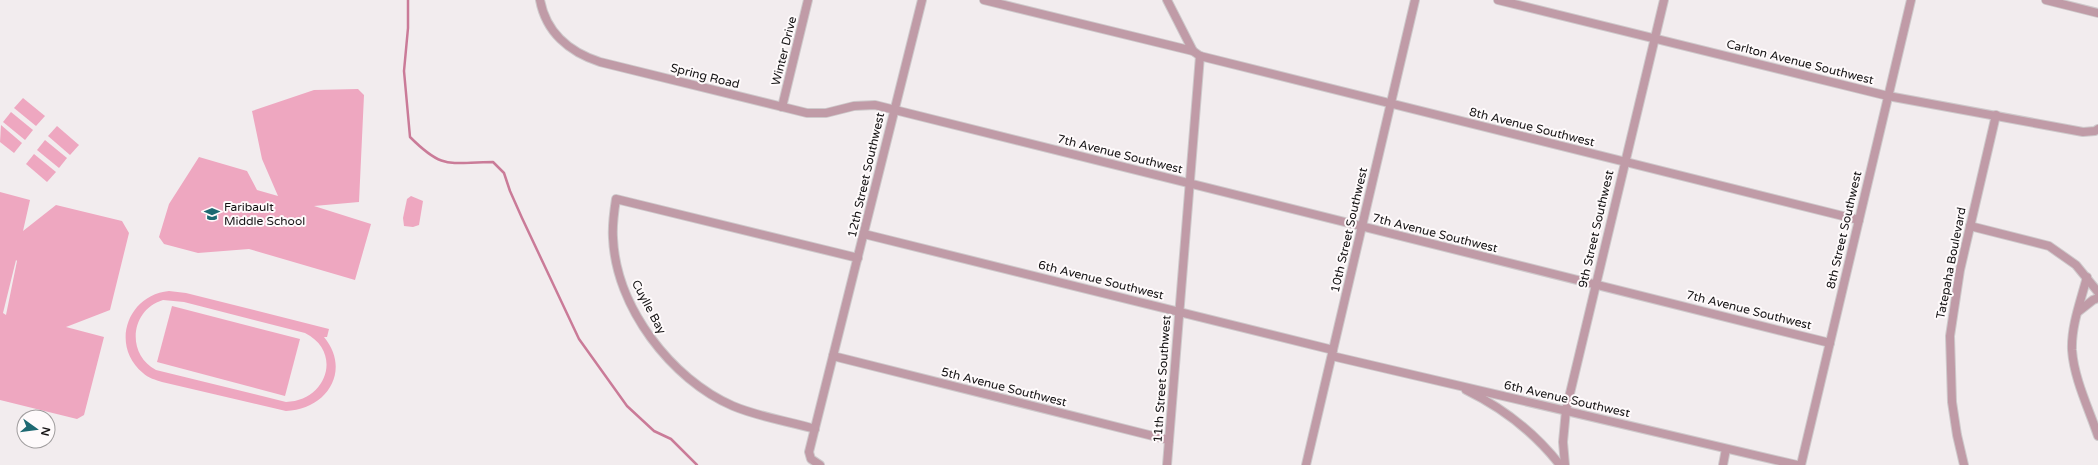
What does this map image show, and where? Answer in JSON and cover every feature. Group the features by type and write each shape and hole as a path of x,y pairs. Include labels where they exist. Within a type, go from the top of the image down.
{"street":[{"name":"Spring Road","path":"540,0 546,20 561,42 590,59 807,113 826,114 865,105 875,105 893,110"},
{"name":"Winter Drive","path":"782,107 808,0"},
{"name":"12th Street Southwest","path":"833,356 864,234 893,110 922,0"},
{"name":"8th Avenue Southwest","path":"984,0 1392,104 1859,220"},
{"path":"1167,0 1196,54"},
{"name":"10th Street Southwest","path":"1306,465 1392,104 1415,0"},
{"name":"Carlton Avenue Southwest","path":"1498,0 1888,96 2083,132 2095,131 2098,129"},
{"name":"9th Street Southwest","path":"1565,465 1563,442 1566,410 1624,162 1664,0"},
{"name":"8th Street Southwest","path":"1801,465 1911,0"},
{"path":"2046,0 2098,13"},
{"name":"11th Street Southwest","path":"1168,465 1189,184 1196,54"},
{"name":"7th Avenue Southwest","path":"893,110 1830,343"},
{"name":"Tatepaha Boulevard","path":"1964,465 1952,402 1950,336 1956,290 1996,115"},
{"name":"Cuylle Bay","path":"815,428 734,406 695,383 662,354 627,297 621,278 613,239 616,199 858,258"},
{"path":"1970,226 2049,246 2076,265 2098,292"},
{"name":"6th Avenue Southwest","path":"864,234 1179,312 1443,382 1797,465"},
{"path":"2087,277 2074,331 2072,350 2075,368 2098,436"},
{"path":"2078,312 2098,298"},
{"path":"820,465 811,460 809,452 833,356"},
{"name":"5th Avenue Southwest","path":"833,356 1170,440"},
{"path":"1443,382 1467,391 1513,418 1533,435 1560,465"},
{"path":"1723,465 1726,449"}],"shaded area":[{"path":"358,89 364,95 359,202 314,206 371,224 355,280 249,249 198,253 164,244 159,237 169,204 199,157 247,171 257,190 278,196 262,159 252,111 314,90"},
{"path":"23,98 45,116 36,126 14,108"},
{"path":"11,112 33,130 25,140 3,122"},
{"path":"1,125 22,143 14,153 0,142"},
{"path":"57,126 79,145 70,155 48,136"},
{"path":"45,140 67,158 59,168 37,150"},
{"path":"34,154 56,172 47,182 26,164"},
{"path":"0,192 30,200 23,231 56,205 122,221 129,233 110,310 66,327 104,337 84,415 77,419 56,414 56,409 36,409 0,400","holes":["16,260 17,261 6,315 3,313"]},
{"path":"411,196 423,201 419,225 413,227 404,226 403,218 407,199"},
{"path":"169,291 186,293 329,329 327,337 324,337 332,350 336,363 335,375 330,386 323,396 313,404 300,409 286,411 150,378 145,375 133,362 127,349 126,336 128,323 134,312 143,302 154,295","holes":["163,300 184,302 305,333 317,341 324,352 326,363 325,374 320,385 312,393 300,400 286,402 156,370 146,363 140,354 136,343 138,322 152,305"]},
{"path":"172,306 300,339 285,396 157,362"}],"waterway":[{"path":"408,0 408,28 404,71 410,137 431,155 440,160 456,163 493,162 504,173 522,218 579,339 627,406 654,431 671,439 697,465"}],"place":[{"name":"Faribault Middle School","path":"212,214"}]}
